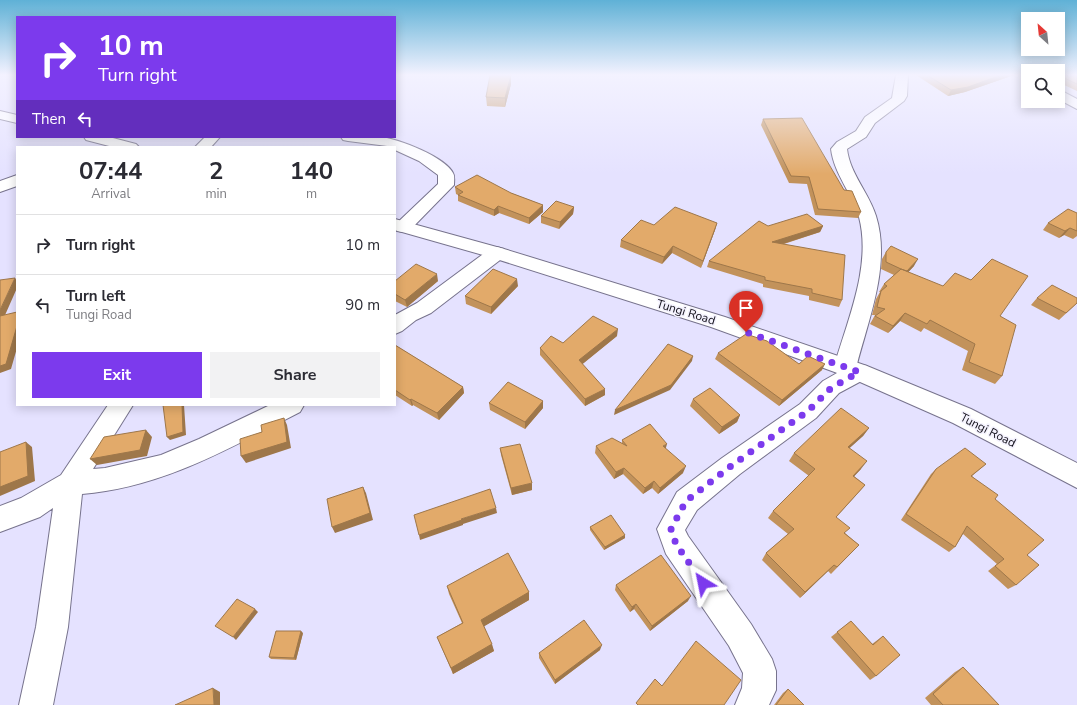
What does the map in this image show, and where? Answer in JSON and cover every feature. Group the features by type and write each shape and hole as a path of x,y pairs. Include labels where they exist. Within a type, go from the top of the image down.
{"street":[{"path":"752,705 759,690 760,671 740,635 676,544 671,529 686,501 731,466 808,411 852,370 872,244 870,228 860,197 840,160 839,149 842,145 861,134 870,120 887,108"},
{"path":"0,115 16,119"},
{"path":"93,138 118,146"},
{"path":"204,146 212,138"},
{"path":"357,138 376,140 423,154 446,174 446,185 399,225"},
{"path":"0,187 16,180"},
{"name":"Tungi Road","path":"399,225 498,253 718,322 852,370 962,416 1077,476"},
{"path":"396,325 409,315 424,308 498,253"},
{"path":"0,519 30,508 70,483 120,406"},
{"path":"70,483 105,480 164,466 208,447 290,406"},
{"path":"36,705 52,627 70,483"}],"building":[{"path":"802,118 844,190 852,191 861,212 818,209 809,177 791,176 763,119"},
{"path":"477,175 511,193 543,205 529,218 498,206 494,210 458,195 463,192 455,187"},
{"path":"556,201 574,207 560,222 541,216"},
{"path":"675,207 717,223 703,261 673,246 664,257 621,240 641,220 654,225"},
{"path":"1068,209 1077,213 1077,231 1070,228 1065,231 1048,223"},
{"path":"807,214 823,226 772,242 845,255 842,300 812,293 812,289 765,280 765,277 709,261 759,221 768,226"},
{"path":"891,246 918,259 907,271 886,262 886,252"},
{"path":"992,259 1028,276 1000,316 1016,325 1002,376 969,362 975,344 930,320 927,324 905,313 893,326 875,316 885,309 877,307 881,291 887,286 884,284 901,269 943,286 955,273 971,280"},
{"path":"416,264 437,274 405,300 396,295 396,280"},
{"path":"493,269 517,279 491,307 465,296"},
{"path":"15,278 0,310 0,280"},
{"path":"1052,285 1077,298 1077,303 1066,313 1037,298"},
{"path":"16,312 16,329 6,364 0,366 0,316"},
{"path":"593,316 618,329 579,360 605,389 585,399 540,348 551,336 563,343"},
{"path":"746,334 767,341 799,364 808,356 825,364 782,400 718,353"},
{"path":"668,344 693,356 671,385 615,410"},
{"path":"396,346 463,387 437,413 411,399 410,400 396,391"},
{"path":"508,382 543,401 525,422 489,403"},
{"path":"710,388 740,415 722,427 693,399"},
{"path":"163,406 182,406 183,432 167,437"},
{"path":"841,408 869,428 848,447 867,461 853,476 865,485 836,517 850,528 844,533 859,545 837,567 834,565 805,592 766,553 794,529 773,511 815,469 794,453"},
{"path":"284,418 287,442 241,456 240,439 262,432 261,425"},
{"path":"650,424 667,444 663,446 686,466 660,488 654,481 645,488 624,468 616,472 596,446 612,438 627,446 622,440"},
{"path":"146,430 140,450 90,459 104,437"},
{"path":"26,442 28,476 0,487 0,452"},
{"path":"520,444 532,483 511,488 500,448"},
{"path":"965,448 986,464 971,476 998,495 995,499 1044,540 1027,555 1039,565 1016,585 995,566 1004,559 967,526 955,547 906,514 936,469"},
{"path":"363,487 370,513 332,527 327,499"},
{"path":"490,489 496,508 461,519 462,520 419,535 414,515"},
{"path":"611,515 625,535 605,547 590,527"},
{"path":"508,553 529,592 481,620 492,644 451,668 437,637 463,623 447,586"},
{"path":"661,555 691,596 652,626 636,604 632,607 616,585"},
{"path":"237,599 255,609 233,637 215,626"},
{"path":"584,620 602,645 555,680 539,653"},
{"path":"851,621 873,645 883,636 900,655 876,676 837,632"},
{"path":"276,631 301,631 294,658 269,657"},
{"path":"696,641 741,680 724,705 638,705 636,703 655,679 662,686"},
{"path":"963,667 999,705 943,705 933,694"},
{"path":"213,688 214,705 175,705"},
{"path":"788,689 804,705 776,705"}],"route":[{"path":"703,583 676,544 671,529 686,501 731,466 808,411 831,388 859,372 746,332"}]}
